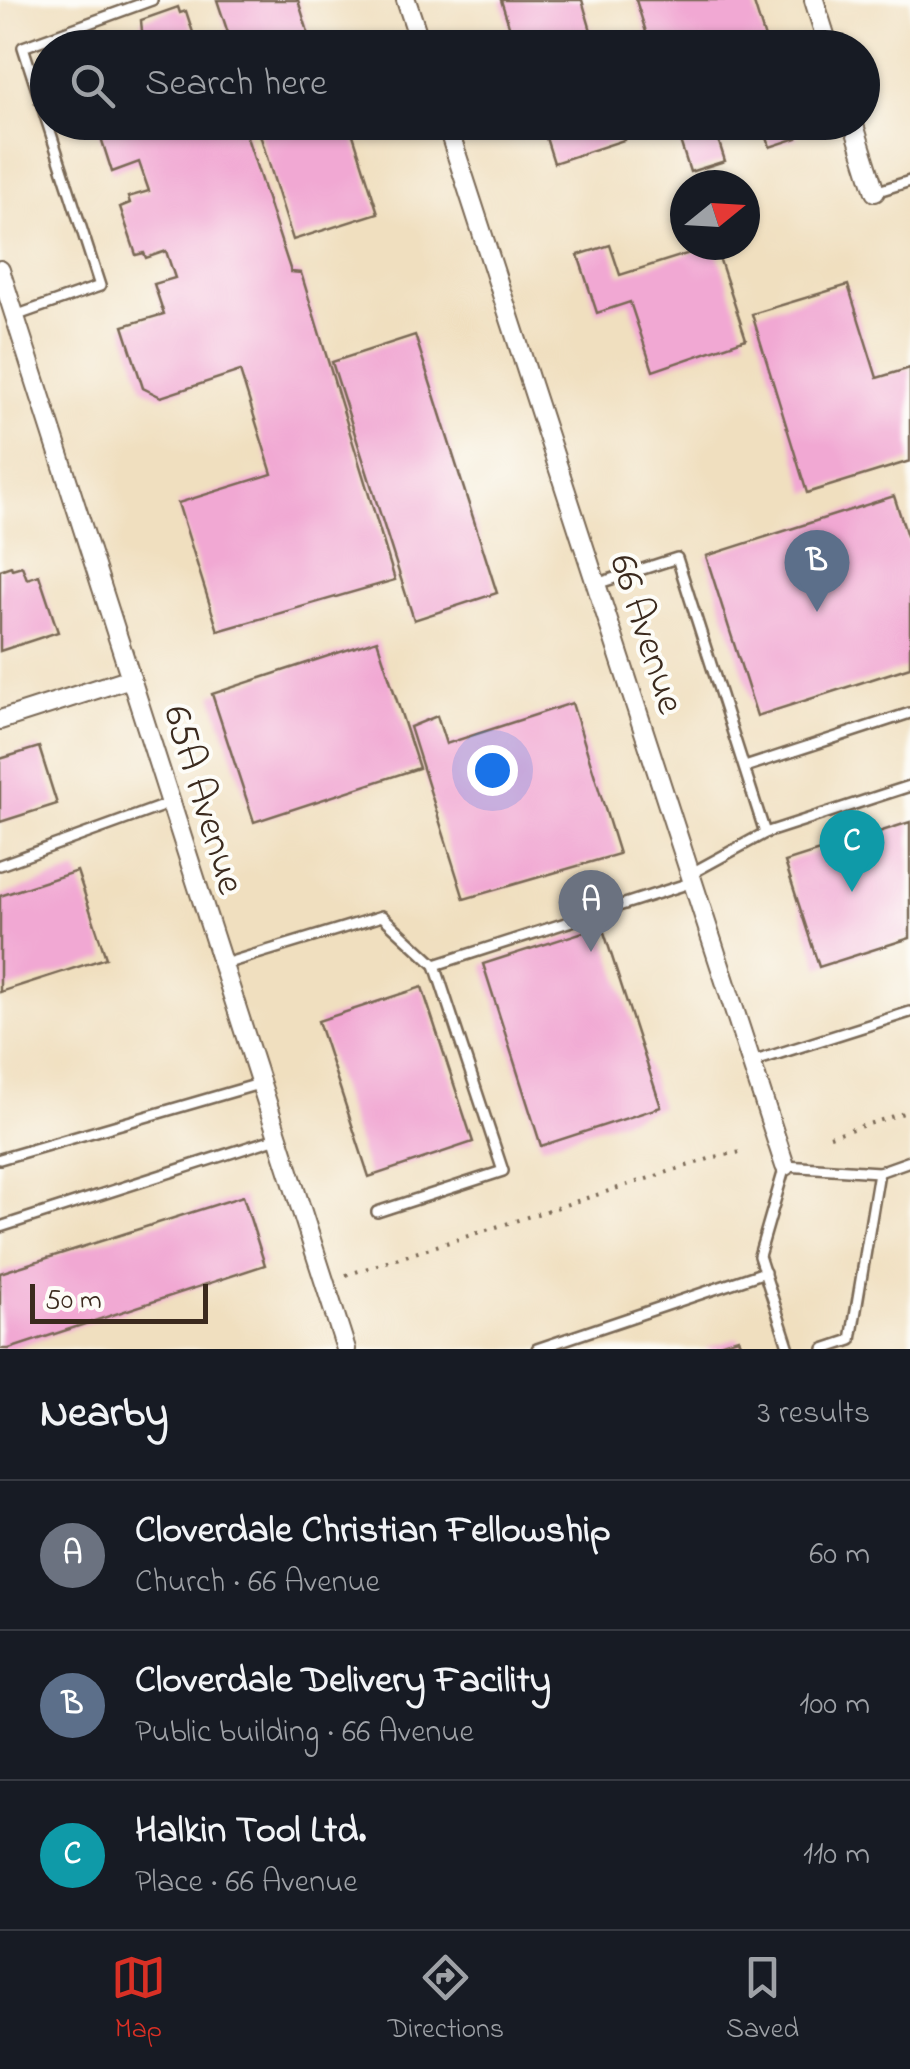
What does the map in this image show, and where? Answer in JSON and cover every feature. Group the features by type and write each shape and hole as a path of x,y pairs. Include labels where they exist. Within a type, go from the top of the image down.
{"street":[{"path":"406,0 416,30"},
{"path":"814,0 823,30"},
{"name":"66 Avenue","path":"452,140 785,1166"},
{"path":"859,140 875,192"},
{"name":"65A Avenue","path":"0,270 346,1349"},
{"path":"0,720 131,678"}],"lane":[{"path":"70,30 152,0"},
{"path":"30,44 23,47 30,69"},
{"path":"15,316 100,286 53,140"},
{"path":"875,192 910,181"},
{"path":"596,584 676,558 766,833"},
{"path":"745,767 910,714"},
{"path":"435,965 692,878 766,833 910,786"},
{"path":"0,865 171,803"},
{"path":"221,965 382,916 435,965 503,1171 378,1212"},
{"path":"752,1062 910,1012"},
{"path":"0,1159 260,1084"},
{"path":"0,1228 277,1138"},
{"path":"790,1349 759,1256 785,1166 879,1172 910,1161"},
{"path":"824,1349 853,1344 879,1172"},
{"path":"538,1349 765,1272"}],"path":[{"path":"830,1136 910,1110"},
{"path":"346,1275 714,1157 742,1152"}],"building":[{"path":"217,0 298,0 307,30 227,30"},
{"path":"501,0 582,0 591,30 510,30"},
{"path":"636,0 753,0 762,30 645,30"},
{"path":"178,7 180,13 186,11 192,30 142,30 141,20"},
{"path":"102,140 248,140 291,272 301,273 395,580 218,631 178,503 272,474 240,371 161,397 143,388 123,326 164,314 154,284 175,278 166,251 146,258 144,253 136,255 120,207 130,203 128,197 149,191 139,162 112,172"},
{"path":"262,140 355,140 378,213 293,240"},
{"path":"547,140 624,140 554,163"},
{"path":"680,140 718,140 725,161 689,170"},
{"path":"768,140 791,140 770,147"},
{"path":"610,245 620,275 670,259 720,260 746,339 653,371 630,302 597,313 578,255"},
{"path":"848,285 877,378 910,368 910,461 807,493 752,314"},
{"path":"415,335 497,593 414,620 332,362"},
{"path":"894,496 910,545 910,667 757,716 706,556"},
{"path":"22,566 27,579 39,575 58,632 0,651 0,570"},
{"path":"377,640 419,768 254,822 212,694"},
{"path":"572,703 619,854 464,899 410,727 437,716 446,744"},
{"path":"39,747 57,804 0,822 0,759"},
{"path":"910,822 910,938 819,967 785,862"},
{"path":"77,871 106,958 0,992 0,896"},
{"path":"602,926 661,1107 541,1146 483,964"},
{"path":"422,987 473,1142 369,1177 318,1021"},
{"path":"243,1196 265,1265 0,1349 0,1273"},
{"path":"738,1338 742,1349 706,1349 706,1348"}],"place":[{"name":"Cloverdale Delivery Facility","path":"817,612"},
{"name":"Halkin Tool Ltd.","path":"852,892"},
{"name":"Cloverdale Christian Fellowship","path":"591,952"}]}
